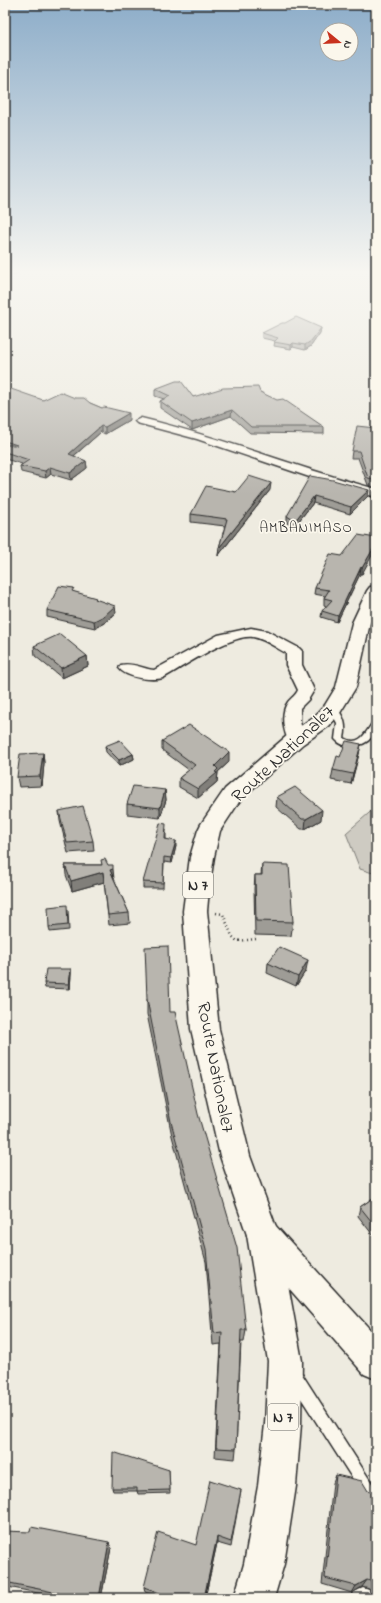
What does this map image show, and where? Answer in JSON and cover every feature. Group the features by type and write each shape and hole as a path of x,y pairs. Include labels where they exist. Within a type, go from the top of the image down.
{"main road":[{"name":"Route Nationale7","path":"254,1598 264,1564 277,1486 283,1424 285,1361 263,1235 235,1156 205,1029 195,911 202,857 209,830 233,794 296,739 322,721 333,709 346,687 361,623 374,598"},
{"path":"263,1235 376,1362"}],"street":[{"path":"141,421 202,436 343,484 376,493"},
{"path":"128,668 143,674 157,675 222,638 251,632 262,634 294,651 294,665 306,690 303,698 294,705 291,712 296,739"}],"lane":[{"path":"333,709 340,717 342,730 339,739 344,742 354,745 364,740 376,724"},
{"path":"285,1361 370,1493"}],"path":[{"path":"216,913 223,914 232,936 237,941 257,939"}],"shaded area":[{"path":"376,807 376,874 360,869 346,833"}],"building":[{"path":"176,381 181,381 193,397 223,388 258,387 260,392 277,400 283,399 324,427 251,427 232,410 192,423 160,401 170,396 155,389"},
{"path":"11,389 43,400 60,392 75,398 84,398 90,403 102,408 104,407 129,413 105,427 101,426 69,454 86,461 70,473 50,467 45,471 20,466 29,460 5,452 5,445 17,445 5,441 5,392"},
{"path":"376,425 376,480 368,478 359,451 352,451 357,426 375,428"},
{"path":"249,476 271,483 219,548 227,519 191,514 206,486 236,492"},
{"path":"310,476 333,480 369,490 351,507 314,496 295,521 287,516"},
{"path":"373,490 376,491 376,500"},
{"path":"358,535 376,538 376,544 362,568 361,567 338,616 322,611 332,600 324,598 329,590 315,588 330,554 342,556"},
{"path":"59,586 74,588 72,591 96,598 95,599 115,606 104,616 94,621 47,610"},
{"path":"60,634 87,656 61,668 34,646"},
{"path":"189,725 229,752 215,766 218,769 215,772 217,773 198,789 179,778 195,765 162,741"},
{"path":"120,740 133,754 119,760 105,746"},
{"path":"346,741 361,744 353,774 333,770 337,756 340,757"},
{"path":"43,753 40,776 17,777 20,754"},
{"path":"133,786 165,790 160,808 127,804"},
{"path":"295,787 322,810 306,819 302,819 277,797"},
{"path":"83,806 93,841 67,843 59,811"},
{"path":"160,823 166,824 165,839 176,841 171,858 164,857 163,883 143,882"},
{"path":"105,859 108,865 113,865 113,869 110,870 129,913 108,915 103,872 71,881 65,865 102,865 101,860"},
{"path":"262,864 289,865 293,922 256,921 255,875 262,875"},
{"path":"67,905 68,925 49,927 48,907"},
{"path":"168,946 170,1012 175,1012 198,1114 237,1248 246,1330 241,1330 236,1449 216,1448 222,1332 214,1333 206,1249 171,1122 147,999 145,947"},
{"path":"279,947 308,960 298,977 268,963"},
{"path":"46,969 71,969 69,984 44,983"},
{"path":"376,1196 376,1227 360,1207"},
{"path":"113,1452 169,1470 170,1490 137,1491 137,1488 112,1488"},
{"path":"336,1475 362,1481 368,1491 373,1494 376,1493 376,1587 374,1582 367,1580 356,1586 325,1578"},
{"path":"210,1480 241,1490 231,1542 217,1537 204,1598 173,1598 144,1587 158,1532 196,1545"},
{"path":"31,1527 109,1542 99,1598 82,1598 5,1582 5,1531 30,1532"}],"district":[{"name":"AMBANIMASO","path":"306,527"}]}
